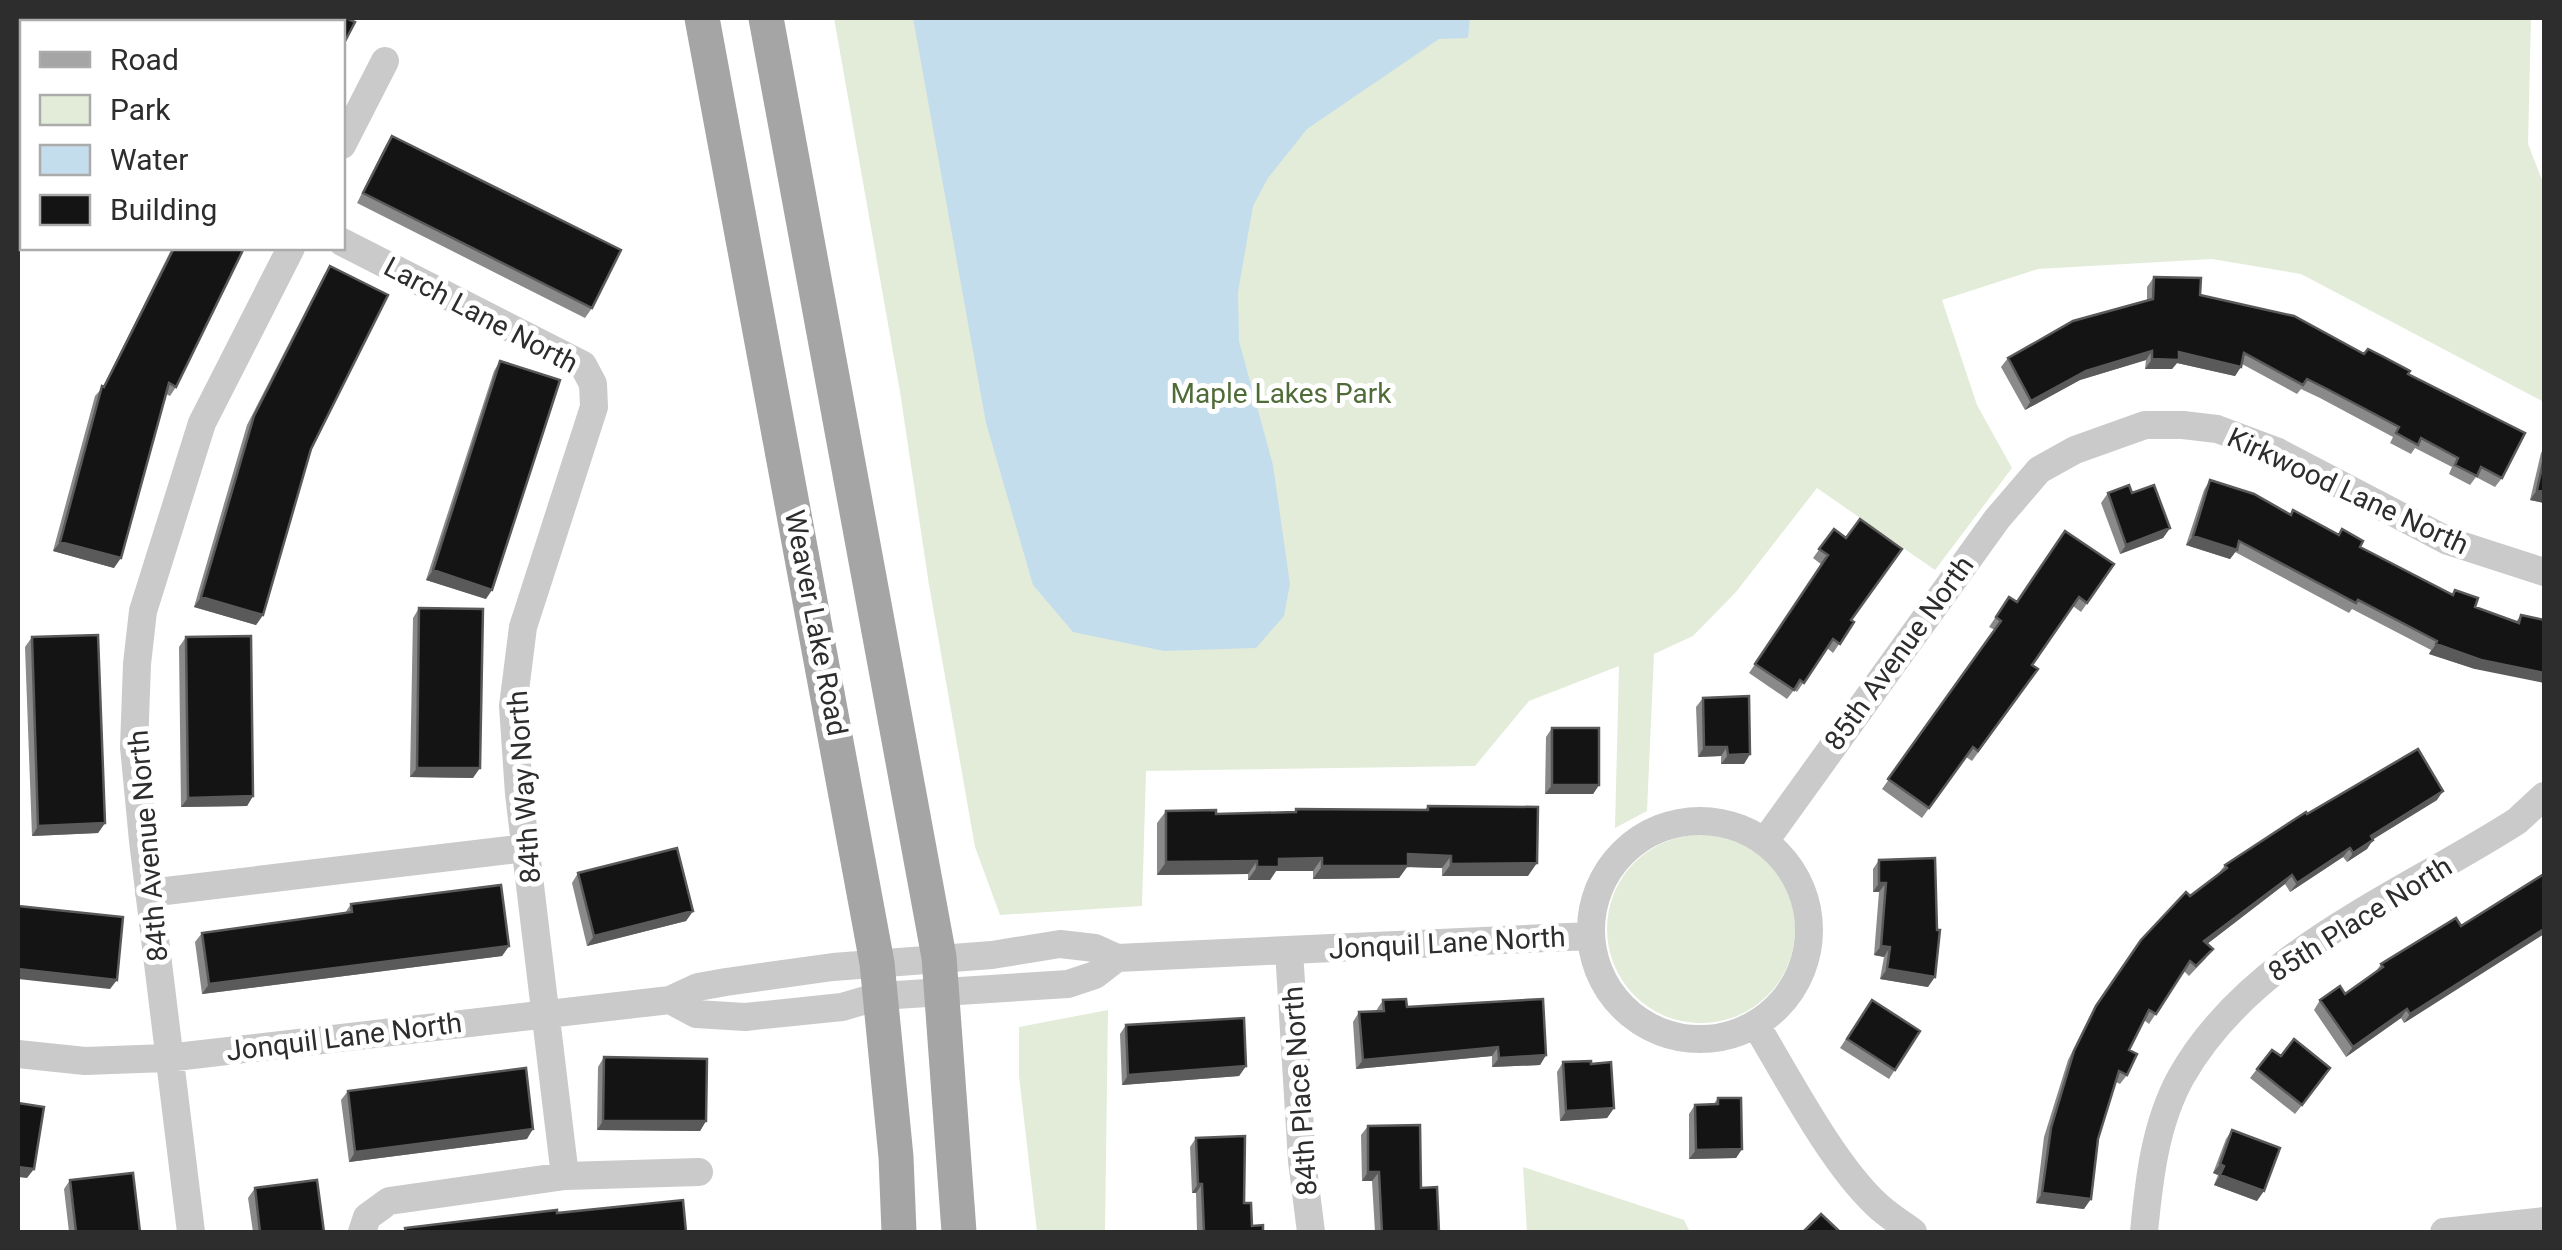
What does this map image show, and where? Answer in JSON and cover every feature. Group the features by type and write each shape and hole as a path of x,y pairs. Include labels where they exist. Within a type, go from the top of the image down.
{"main road":[{"name":"Weaver Lake Road","path":"702,18 836,728 878,979 896,1156 898,1232"},
{"path":"766,18 939,975 959,1232"}],"street":[{"path":"345,138 385,61"},
{"name":"Larch Lane North","path":"345,244 583,364 593,384 594,407"},
{"name":"84th Avenue North","path":"191,1232 167,1058 134,747 143,611 202,423 289,250"},
{"name":"84th Way North","path":"565,1176 512,706 523,626 594,407"},
{"name":"Kirkwood Lane North","path":"2039,470 2075,450 2146,425 2217,429 2276,451 2448,541 2544,572"},
{"name":"85th Avenue North","path":"1765,841 1988,530 2039,470"},
{"name":"85th Place North","path":"2144,1232 2160,1128 2180,1078 2212,1032 2247,992 2308,946 2517,821 2544,796"},
{"path":"1590,936 1600,884 1632,844 1682,821 1711,820 1739,827 1765,841 1790,867 1806,899 1810,935 1802,970 1783,1001 1756,1025 1816,1125 1858,1182 1875,1204 1913,1232"},
{"path":"149,893 526,848"},
{"name":"Jonquil Lane North","path":"939,975 992,955 1060,944 1095,948 1117,958 1590,936 1599,972 1618,1004 1648,1027 1683,1039 1721,1038 1756,1025"},
{"name":"84th Place North","path":"1289,950 1302,1161 1311,1232"},
{"name":"Jonquil Lane North","path":"18,1054 85,1061 167,1058 670,1000 698,986 939,975 1068,984 1096,975 1117,958"},
{"name":"Jonquil Lane North","path":"670,1000 696,1014 745,1017 842,1006 878,979"},
{"path":"364,1225 389,1200 565,1176 699,1172"},
{"path":"2444,1232 2544,1221"}],"green space":[{"name":"Maple Lakes Park","path":"834,18 2531,18 2528,144 2544,185 2544,402 2301,274 2212,259 2038,269 1942,300 1977,405 2012,468 1935,570 1817,488 1736,592 1693,636 1654,654 1647,811 1615,828 1619,666 1529,701 1475,766 1146,771 1142,906 1000,915 975,847"},
{"path":"1701,835 1737,842 1768,862 1788,893 1795,929 1788,965 1768,996 1737,1016 1701,1023 1665,1016 1634,996 1614,965 1607,929 1614,893 1634,862 1665,842"},
{"path":"1108,1010 1105,1232 1037,1232 1019,1076 1019,1027"},
{"path":"1523,1167 1684,1220 1690,1232 1527,1232"}],"water":[{"path":"913,18 1470,18 1468,38 1439,39 1307,129 1268,178 1253,206 1238,292 1239,341 1273,465 1290,584 1284,616 1256,648 1164,651 1073,632 1033,585 986,423"}],"building":[{"path":"346,18 355,22 345,41 345,20 288,20"},
{"path":"392,136 621,250 592,308 363,193"},
{"path":"173,250 243,250 176,387 169,383 121,558 60,542 104,387"},
{"path":"330,266 388,295 311,449 263,615 201,597 254,416"},
{"path":"2154,277 2201,278 2200,295 2294,316 2364,354 2368,349 2382,356 2410,371 2408,374 2525,433 2502,478 2481,467 2477,476 2455,465 2458,458 2421,438 2418,445 2396,433 2399,427 2307,379 2303,385 2244,353 2241,367 2179,352 2179,360 2152,359 2152,351 2086,371 2031,401 2008,358 2073,321 2153,299"},
{"path":"500,361 560,380 492,590 433,570"},
{"path":"2544,458 2544,492 2537,490"},
{"path":"2210,480 2254,494 2291,515 2293,510 2339,535 2342,529 2363,541 2360,547 2453,595 2455,590 2478,598 2475,607 2519,623 2521,615 2544,620 2544,673 2481,660 2436,644 2437,641 2239,541 2237,550 2193,536"},
{"path":"2129,485 2132,493 2154,485 2170,528 2126,545 2108,493"},
{"path":"1860,519 1902,549 1851,620 1854,622 1840,644 1833,639 1804,683 1800,680 1794,690 1755,664 1828,555 1819,549 1834,529 1846,538"},
{"path":"2065,531 2114,564 2087,603 2079,597 2032,665 2038,669 1978,751 1973,747 1929,808 1888,779 2001,621 1996,617 2009,597 2017,602"},
{"path":"419,608 483,609 480,768 417,768"},
{"path":"98,635 105,823 38,826 32,637"},
{"path":"251,636 253,796 188,798 186,637"},
{"path":"1749,696 1750,754 1728,755 1727,747 1704,747 1703,698"},
{"path":"1552,728 1599,728 1599,785 1552,785"},
{"path":"2418,749 2443,791 2371,836 2373,840 2353,853 2350,848 2297,883 2292,875 2204,941 2213,949 2196,966 2190,961 2156,1014 2149,1010 2129,1050 2137,1054 2127,1075 2119,1071 2098,1139 2091,1199 2042,1193 2051,1128 2074,1051 2096,1006 2141,940 2186,892 2190,896 2227,868 2225,865 2306,812"},
{"path":"1428,806 1538,807 1537,863 1451,864 1451,856 1408,854 1408,866 1322,866 1322,858 1279,859 1279,867 1257,867 1257,861 1166,862 1166,811 1216,810 1216,814 1296,809 1428,810"},
{"path":"677,848 693,911 594,936 578,873"},
{"path":"1935,858 1940,930 1935,977 1887,969 1890,947 1881,946 1886,883 1879,883 1879,860"},
{"path":"2544,874 2544,929 2410,1014 2407,1009 2353,1047 2320,1000 2340,986 2345,994 2383,967 2381,964 2456,918 2461,926"},
{"path":"501,885 509,946 209,984 202,933 352,912 351,904"},
{"path":"18,906 123,917 117,980 18,969"},
{"path":"1406,999 1407,1007 1543,999 1546,1055 1499,1058 1498,1047 1363,1060 1359,1012 1384,1011 1383,1000"},
{"path":"1872,1000 1920,1031 1895,1070 1847,1039"},
{"path":"1244,1018 1246,1066 1128,1075 1126,1025"},
{"path":"2294,1039 2330,1068 2302,1105 2257,1069 2272,1050 2281,1056"},
{"path":"604,1057 707,1059 706,1121 603,1121"},
{"path":"1563,1062 1611,1062 1614,1108 1566,1111"},
{"path":"526,1068 533,1129 355,1152 348,1091"},
{"path":"1718,1098 1741,1098 1742,1149 1696,1150 1695,1105 1718,1104"},
{"path":"18,1103 44,1107 34,1169 18,1167"},
{"path":"1420,1125 1421,1188 1437,1187 1439,1232 1382,1232 1379,1172 1368,1172 1368,1126"},
{"path":"2232,1130 2280,1148 2264,1191 2220,1175"},
{"path":"1245,1136 1244,1203 1251,1203 1252,1226 1263,1225 1263,1232 1204,1232 1196,1138"},
{"path":"133,1173 140,1232 76,1232 70,1180"},
{"path":"317,1180 324,1232 260,1232 255,1188"},
{"path":"683,1200 686,1232 406,1232 405,1228 557,1210"},
{"path":"1821,1214 1839,1231 1803,1232"}]}
